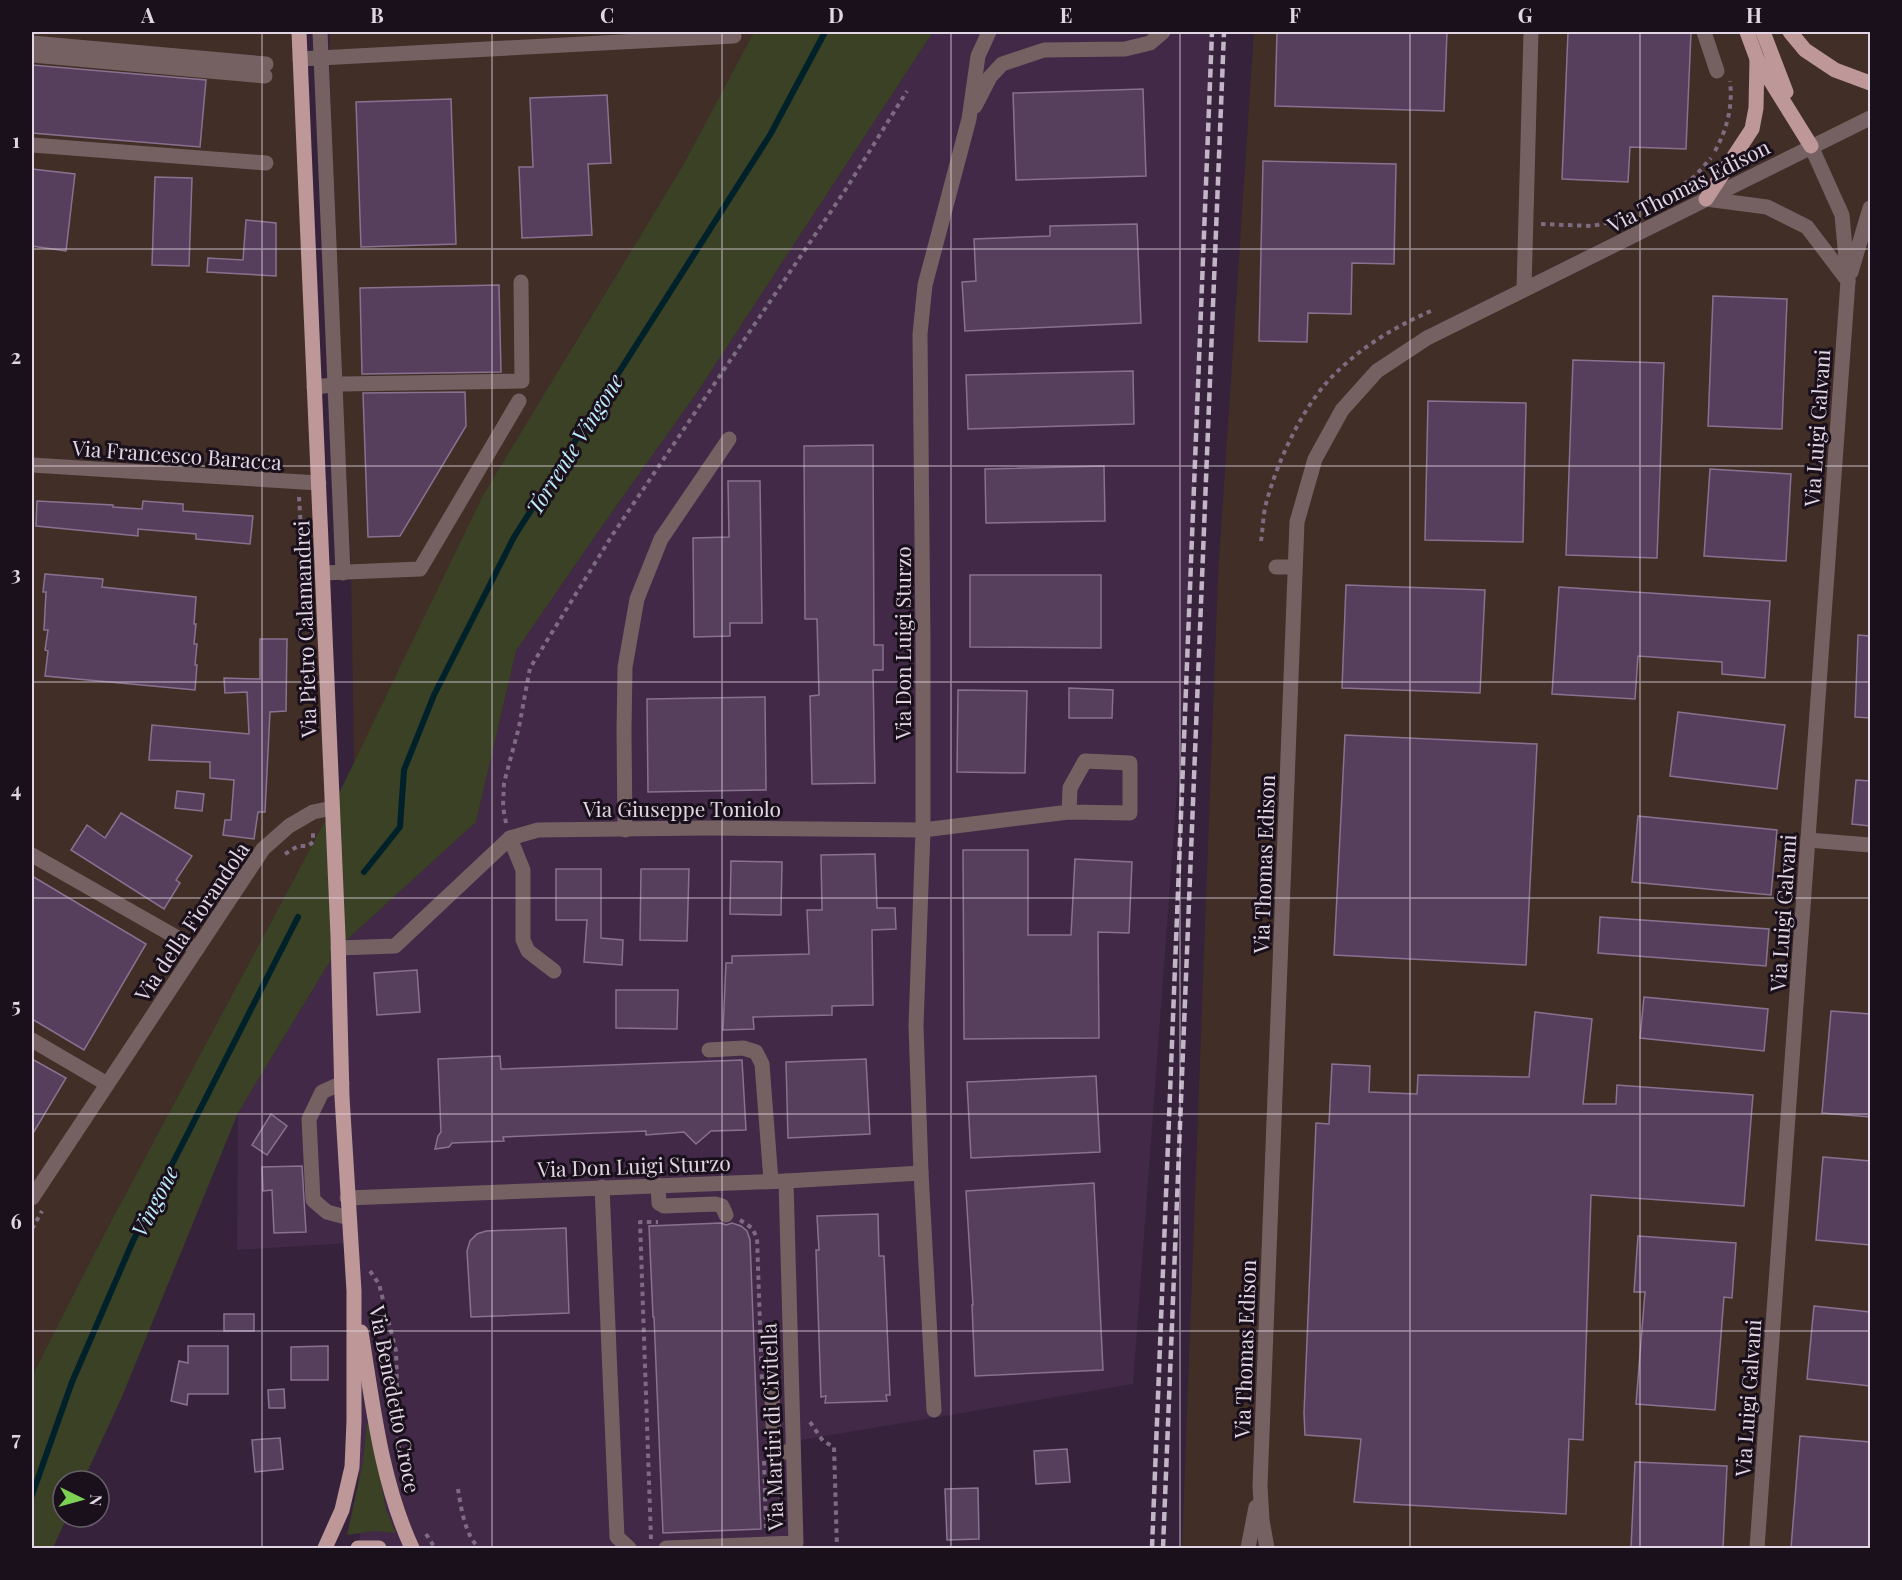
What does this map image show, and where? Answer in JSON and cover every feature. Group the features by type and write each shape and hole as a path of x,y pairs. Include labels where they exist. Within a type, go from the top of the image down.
{"main road":[{"name":"Via Pietro Calamandrei","path":"299,32 347,1198"},
{"path":"1747,32 1757,59 1807,140"},
{"path":"1763,32 1807,140"},
{"path":"1790,32 1805,50 1835,70 1870,83"},
{"path":"1706,199 1752,129 1756,108 1757,59"},
{"name":"Via Benedetto Croce","path":"325,1548 342,1510 352,1467 354,1291 347,1198"},
{"name":"Via Benedetto Croce","path":"354,1291 381,1450 395,1508 412,1548"},
{"path":"358,1548 379,1548"}],"street":[{"path":"320,32 343,573"},
{"name":"Via Don Luigi Sturzo","path":"934,1410 921,1173 916,1026 923,830 920,333 925,285 969,120 978,56 989,32"},
{"name":"Via Don Luigi Sturzo","path":"969,120 990,77 1002,64 1044,50 1125,49 1150,43 1163,32"},
{"path":"1524,290 1531,32"},
{"path":"1704,32 1723,73"},
{"path":"300,59 631,37 734,36"},
{"path":"32,44 266,70 32,55"},
{"name":"Via Thomas Edison","path":"1267,1548 1262,1520 1260,1486 1269,1048 1297,522 1315,459 1342,410 1377,371 1427,338 1706,199 1807,140 1870,118"},
{"name":"Via Luigi Galvani","path":"1758,1548 1848,281 1842,215 1807,140"},
{"path":"32,145 266,163"},
{"path":"1706,199 1767,207 1807,227 1848,281"},
{"name":"Via Luigi Galvani","path":"1848,281 1870,208"},
{"path":"314,387 334,384 522,381 521,282"},
{"path":"323,573 420,569 519,401"},
{"path":"625,830 625,667 637,599 661,539 729,439"},
{"name":"Via Francesco Baracca","path":"32,465 319,483"},
{"path":"1276,567 1295,567"},
{"name":"Via Giuseppe Toniolo","path":"338,942 395,946 510,838 538,830 705,828 923,830 1068,812 1130,813 1130,763 1085,761 1070,788 1068,812"},
{"name":"Via della Fiorandola","path":"32,1198 263,849 289,826 313,812 332,808"},
{"path":"510,838 523,870 523,940 528,951 554,971"},
{"path":"1808,840 1870,845"},
{"path":"32,855 197,950"},
{"path":"32,1040 107,1084"},
{"name":"Via Martiri di Civitella","path":"666,1548 796,1543 794,1452 778,1181 768,1141 762,1064 756,1052 743,1048 709,1050"},
{"path":"342,1083 322,1092 309,1119 311,1175 313,1200 327,1212 349,1218"},
{"name":"Via Don Luigi Sturzo","path":"347,1198 921,1173"},
{"path":"658,1185 659,1203 664,1206 715,1204 722,1206 729,1217"},
{"path":"602,1187 616,1537 630,1548"},
{"path":"767,1394 774,1447 781,1452 794,1452"},
{"path":"1248,1548 1260,1486"}],"path":[{"path":"1526,224 1602,225 1680,188 1707,164 1724,132 1730,113 1731,92 1723,73"},
{"path":"510,838 503,807 504,783 519,727 530,668 613,534 704,403 908,91"},
{"path":"729,1217 742,1221 752,1228 757,1238 767,1394"},
{"path":"651,1540 640,1222 663,1221"},
{"path":"370,1271 380,1284 396,1350 399,1453"},
{"path":"808,1417 815,1432 823,1441 834,1447 837,1548"},
{"path":"764,1452 766,1535"},
{"path":"458,1489 461,1508 473,1542 479,1548"},
{"path":"424,1532 435,1548"}],"shaded area":[{"path":"32,32 299,32 332,808 107,1229 32,1376"},
{"path":"330,32 754,32 682,167 483,495 354,764 351,567 330,82"},
{"path":"933,32 1212,32 1189,629 1133,1384 795,1441 801,1548 360,1548 354,1291 350,1243 237,1250 238,1113 338,948 476,822 516,651 696,394"},
{"path":"1254,32 1870,32 1870,1548 1182,1548 1218,576"}],"green space":[{"path":"754,32 933,32 696,394 516,651 476,822 338,948 238,1113 121,1399 89,1469 51,1469 51,1529 62,1529 53,1548 32,1548 32,1376 107,1229 332,808 483,495 682,167"},
{"path":"367,1424 371,1424 386,1510 396,1533 374,1531 347,1535 363,1462"}],"building":[{"path":"1277,32 1447,32 1444,111 1275,106"},
{"path":"1568,32 1691,32 1686,149 1630,147 1628,182 1562,179"},
{"path":"32,65 206,80 200,147 32,133"},
{"path":"1143,89 1146,176 1016,180 1013,93"},
{"path":"607,95 611,163 588,164 592,235 522,238 519,167 533,167 530,98"},
{"path":"451,99 456,244 361,247 356,102"},
{"path":"1263,161 1396,164 1394,264 1352,263 1351,314 1308,313 1307,342 1259,341"},
{"path":"32,169 75,174 66,251 32,246"},
{"path":"155,177 192,178 189,266 152,265"},
{"path":"246,220 276,223 276,276 207,272 208,258 243,260"},
{"path":"1137,224 1141,323 965,331 962,282 976,281 974,239 1050,236 1050,226"},
{"path":"499,285 501,372 362,374 360,288"},
{"path":"1713,296 1787,299 1782,429 1708,426"},
{"path":"1573,360 1664,363 1657,558 1566,555"},
{"path":"1133,371 1134,424 968,429 966,375"},
{"path":"465,392 466,426 400,536 368,537 363,393"},
{"path":"1428,401 1526,403 1523,542 1425,540"},
{"path":"873,445 874,645 883,645 883,670 873,670 875,783 812,784 810,696 819,695 817,619 805,619 804,446"},
{"path":"1104,466 1105,521 986,523 985,469"},
{"path":"1710,469 1791,474 1786,561 1704,556"},
{"path":"728,481 760,481 762,623 730,623 730,636 694,637 693,538 729,537"},
{"path":"37,501 142,509 143,501 183,504 183,511 253,516 250,544 196,539 196,534 138,529 138,536 36,526"},
{"path":"45,574 103,579 102,587 196,597 195,690 45,676 48,630 44,630"},
{"path":"970,575 1101,575 1101,648 970,647"},
{"path":"1346,585 1485,590 1480,693 1342,688"},
{"path":"1559,587 1770,601 1765,678 1722,674 1722,662 1638,656 1635,699 1552,694"},
{"path":"1858,635 1870,636 1870,718 1855,717"},
{"path":"260,639 287,639 286,711 270,712 265,812 258,812 254,839 223,835 225,820 231,820 234,780 210,778 210,762 149,760 152,725 249,734 247,692 225,693 224,678 260,679"},
{"path":"1069,688 1113,690 1112,718 1069,718"},
{"path":"958,690 1027,691 1025,773 957,772"},
{"path":"765,697 766,790 648,792 647,699"},
{"path":"1678,712 1785,725 1777,789 1670,776"},
{"path":"1345,735 1537,744 1526,965 1334,955"},
{"path":"1856,780 1870,781 1870,826 1852,824"},
{"path":"177,791 204,794 202,811 175,808"},
{"path":"121,813 192,856 176,880 180,883 164,909 71,850 87,825 105,838"},
{"path":"1638,816 1777,830 1771,895 1632,882"},
{"path":"963,850 1028,850 1028,935 1071,935 1075,859 1132,862 1129,933 1098,932 1099,1038 964,1039"},
{"path":"875,854 877,908 895,908 896,929 872,930 873,1005 832,1006 832,1015 753,1017 754,1029 723,1030 726,963 732,963 732,956 809,954 807,910 822,910 821,855"},
{"path":"731,861 782,862 781,915 730,914"},
{"path":"556,869 601,869 601,938 623,940 622,965 584,962 587,920 556,920"},
{"path":"641,869 689,869 687,941 640,940"},
{"path":"32,876 146,944 84,1050 32,1019"},
{"path":"1600,917 1769,929 1766,966 1598,953"},
{"path":"417,970 420,1012 377,1015 374,973"},
{"path":"616,990 678,990 677,1029 616,1028"},
{"path":"1644,997 1768,1009 1764,1051 1640,1038"},
{"path":"1831,1011 1870,1014 1870,1117 1822,1113"},
{"path":"1535,1012 1592,1019 1583,1104 1616,1104 1617,1085 1753,1095 1744,1206 1591,1195 1583,1440 1569,1439 1566,1514 1354,1502 1361,1439 1305,1435 1316,1123 1329,1124 1332,1064 1370,1066 1369,1092 1417,1094 1418,1075 1529,1077"},
{"path":"500,1056 501,1069 742,1060 746,1130 711,1131 696,1144 684,1132 646,1135 646,1131 503,1137 504,1141 452,1143 449,1147 435,1149 441,1132 438,1059"},
{"path":"32,1059 66,1078 32,1135"},
{"path":"866,1059 870,1134 788,1138 786,1062"},
{"path":"1096,1076 1100,1152 971,1158 967,1082"},
{"path":"271,1114 287,1126 267,1155 252,1145"},
{"path":"1823,1157 1870,1161 1870,1245 1816,1240"},
{"path":"302,1166 306,1232 274,1233 272,1190 263,1191 262,1167"},
{"path":"1094,1183 1103,1370 975,1376 966,1191"},
{"path":"878,1214 879,1256 884,1256 890,1395 886,1395 887,1401 825,1403 826,1396 821,1397 817,1216"},
{"path":"721,1223 741,1226 747,1231 750,1240 761,1529 663,1533 649,1226"},
{"path":"566,1228 569,1313 471,1317 467,1251 470,1241 477,1234 486,1231"},
{"path":"1638,1236 1736,1243 1732,1298 1724,1297 1715,1410 1636,1404 1645,1292 1634,1292"},
{"path":"1814,1306 1870,1312 1870,1386 1807,1379"},
{"path":"224,1314 254,1314 254,1331 224,1331"},
{"path":"188,1346 228,1346 228,1394 188,1394 187,1405 171,1401 179,1361 188,1363"},
{"path":"328,1346 328,1380 291,1380 291,1347"},
{"path":"284,1389 285,1408 269,1408 268,1390"},
{"path":"1800,1436 1870,1442 1870,1548 1791,1548"},
{"path":"280,1438 283,1469 255,1472 252,1440"},
{"path":"1067,1449 1070,1482 1036,1484 1034,1451"},
{"path":"1635,1462 1727,1466 1723,1548 1631,1548"},
{"path":"978,1488 979,1539 947,1540 945,1489"}],"waterway":[{"name":"Torrente Vingone","path":"364,872 400,827 404,770 434,695 514,537 770,135 825,32"},
{"name":"Vingone","path":"32,1495 72,1382 133,1241 298,917"}],"railway":[{"path":"1152,1548 1212,32"},
{"path":"1163,1548 1224,32"}]}
